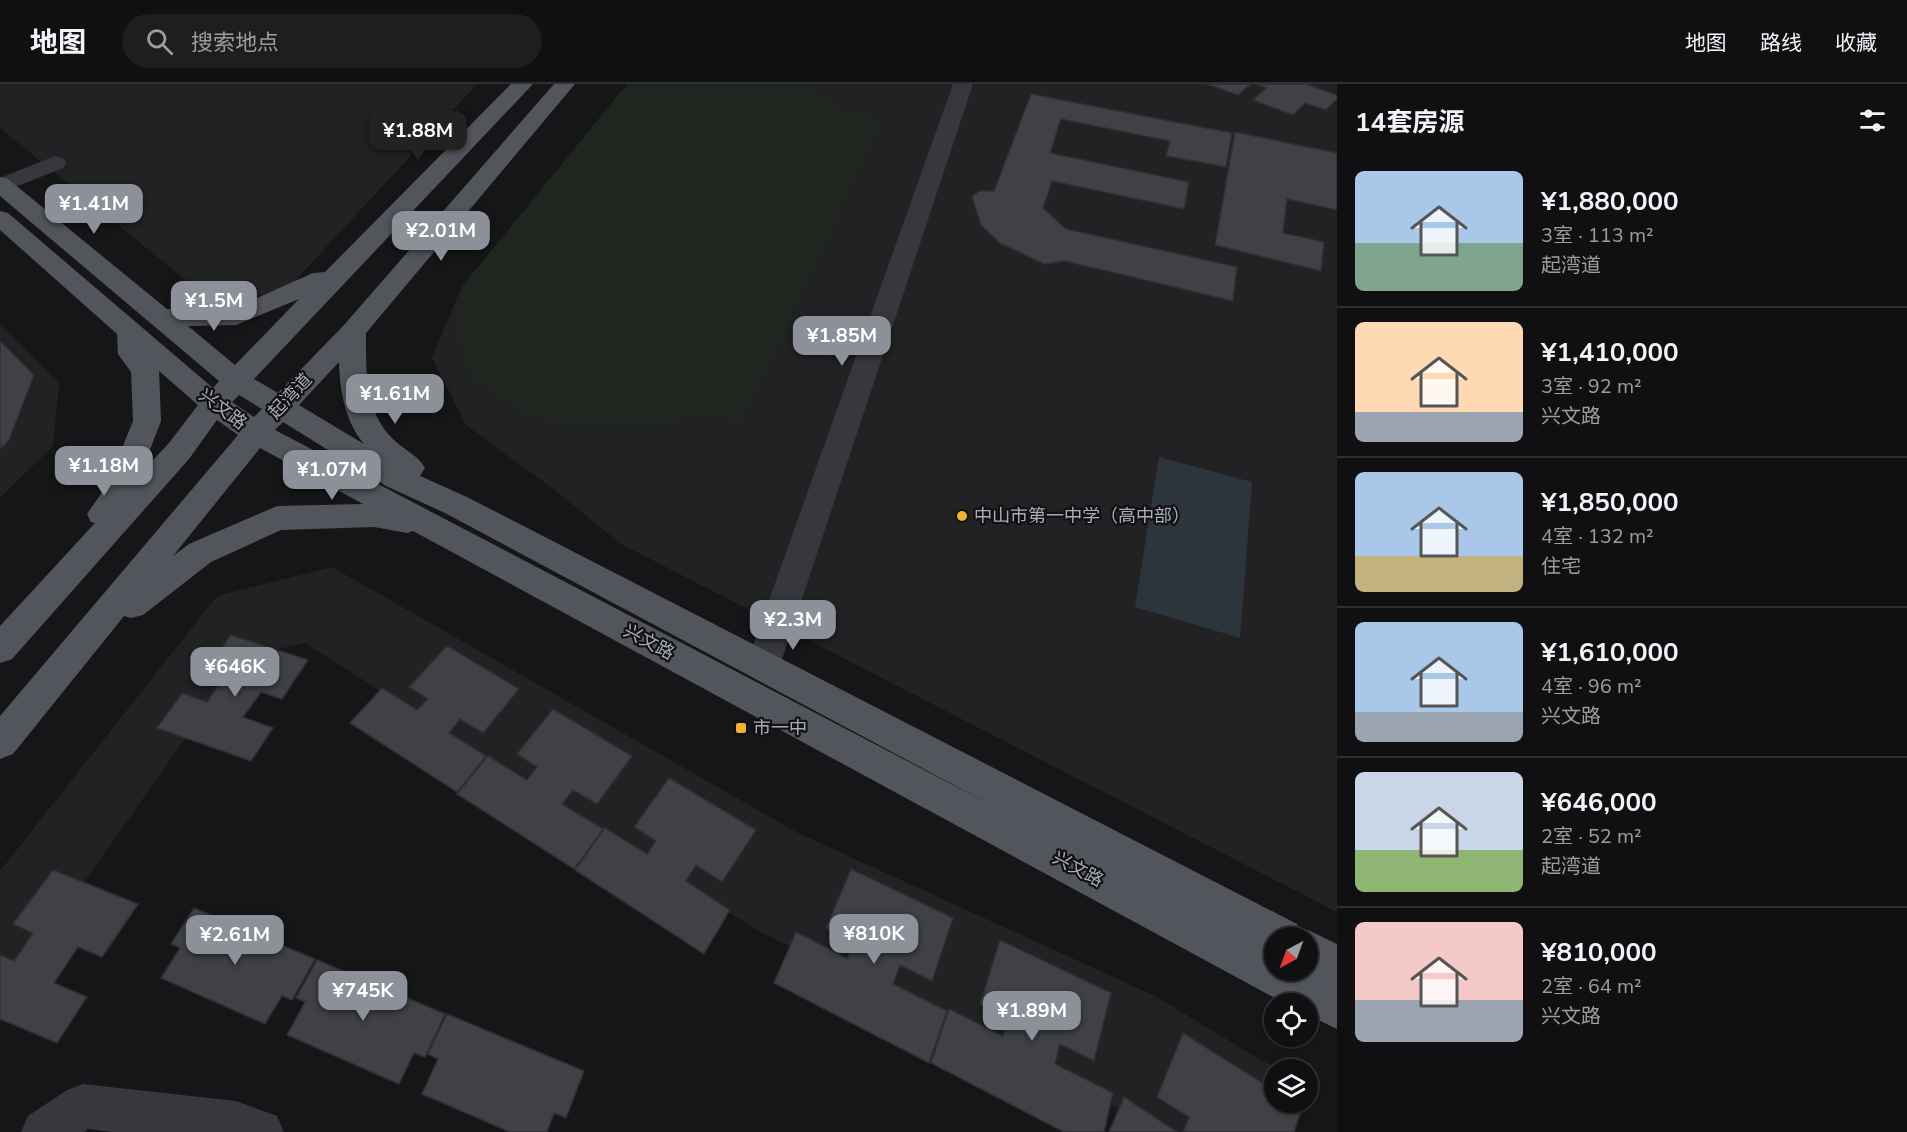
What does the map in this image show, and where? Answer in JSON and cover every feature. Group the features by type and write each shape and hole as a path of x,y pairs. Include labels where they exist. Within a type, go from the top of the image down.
{"main road":[{"path":"0,649 179,451 214,404 523,84"},
{"name":"起湾道","path":"0,743 256,433 353,332 565,84"},
{"name":"兴文路","path":"1,185 237,381 397,478 444,516 1337,1008"},
{"name":"兴文路","path":"0,218 214,404 256,433 444,516 763,665 1264,928"},
{"path":"161,318 236,317 309,287 344,267"},
{"path":"28,618 120,489 147,421 145,370 132,354 129,331"},
{"path":"353,332 352,371 358,413 380,444 444,516"},
{"path":"84,641 200,553 277,518 374,515 444,516"},
{"path":"1318,956 1337,966"}],"street":[{"path":"763,665 963,84"},
{"path":"1,185 55,163"},
{"path":"44,1132 82,1106 236,1124 261,1132"}],"shaded area":[{"path":"0,84 477,84 293,283 245,301 194,287 0,128"},
{"name":"中山市第一中学（高中部）","path":"628,84 1337,84 1337,912 621,544 552,488 466,425 432,358 461,288"},
{"path":"638,84 807,84 844,109 883,120 741,423 701,413 660,426 583,425 528,417 471,378 457,339 461,288 622,90"},
{"path":"0,323 59,383 53,446 0,498"},
{"path":"1159,457 1252,482 1240,638 1135,607"},
{"path":"332,567 798,833 1155,996 1264,1062 1264,1113 1300,1113 1295,1132 1152,1132 1119,1109 757,930 305,643 247,656 189,733 0,1002 0,871 217,596"}],"building":[{"path":"1206,84 1251,84 1238,95"},
{"path":"1255,84 1306,84 1337,95 1337,99 1326,110 1305,103 1293,115 1253,100 1266,88"},
{"path":"1031,94 1232,133 1226,167 1166,156 1170,141 1061,119 1050,153 1189,182 1184,209 1052,181 1043,208 1066,229 1237,267 1233,301 1065,261 1044,264 1000,243 981,225 972,197 979,191 994,191"},
{"path":"1235,132 1337,153 1337,210 1287,199 1283,233 1324,242 1321,271 1215,245"},
{"path":"0,341 34,375 9,440 0,449"},
{"path":"231,635 308,660 282,699 261,692 243,717 273,728 251,761 157,728 182,693 207,702 221,681 203,675"},
{"path":"447,646 519,689 483,733 460,719 449,733 486,756 457,792 350,723 382,688 417,710 428,699 409,687"},
{"path":"553,709 632,756 597,804 573,790 562,804 603,829 574,869 457,794 488,756 527,780 537,767 517,754"},
{"path":"669,778 756,830 722,882 696,865 686,881 730,910 704,954 575,870 605,828 647,854 656,841 634,827"},
{"path":"851,869 953,918 932,981 900,965 893,984 947,1011 929,1063 774,983 796,932 847,958 854,941 826,928"},
{"path":"53,870 138,904 102,957 78,947 54,983 87,997 57,1043 0,1019 0,955 14,961 33,933 13,924"},
{"path":"194,908 315,959 292,1000 282,996 265,1024 161,978 180,948 171,944"},
{"path":"1000,940 1111,993 1094,1061 1060,1044 1055,1064 1113,1093 1104,1132 1064,1132 931,1063 949,1009 1003,1036 1009,1018 980,1004"},
{"path":"317,960 445,1014 425,1057 414,1053 399,1084 287,1035 305,1002 296,998"},
{"path":"447,1014 584,1071 566,1118 554,1113 547,1132 510,1132 422,1094 438,1059 428,1054"},
{"path":"1183,1033 1264,1084 1264,1113 1300,1113 1294,1132 1183,1132 1189,1117 1157,1097"},
{"path":"1124,1097 1177,1132 1109,1132"}],"place":[{"name":"中山市第一中学（高中部）","path":"962,516"},
{"name":"市一中","path":"741,728"}]}
